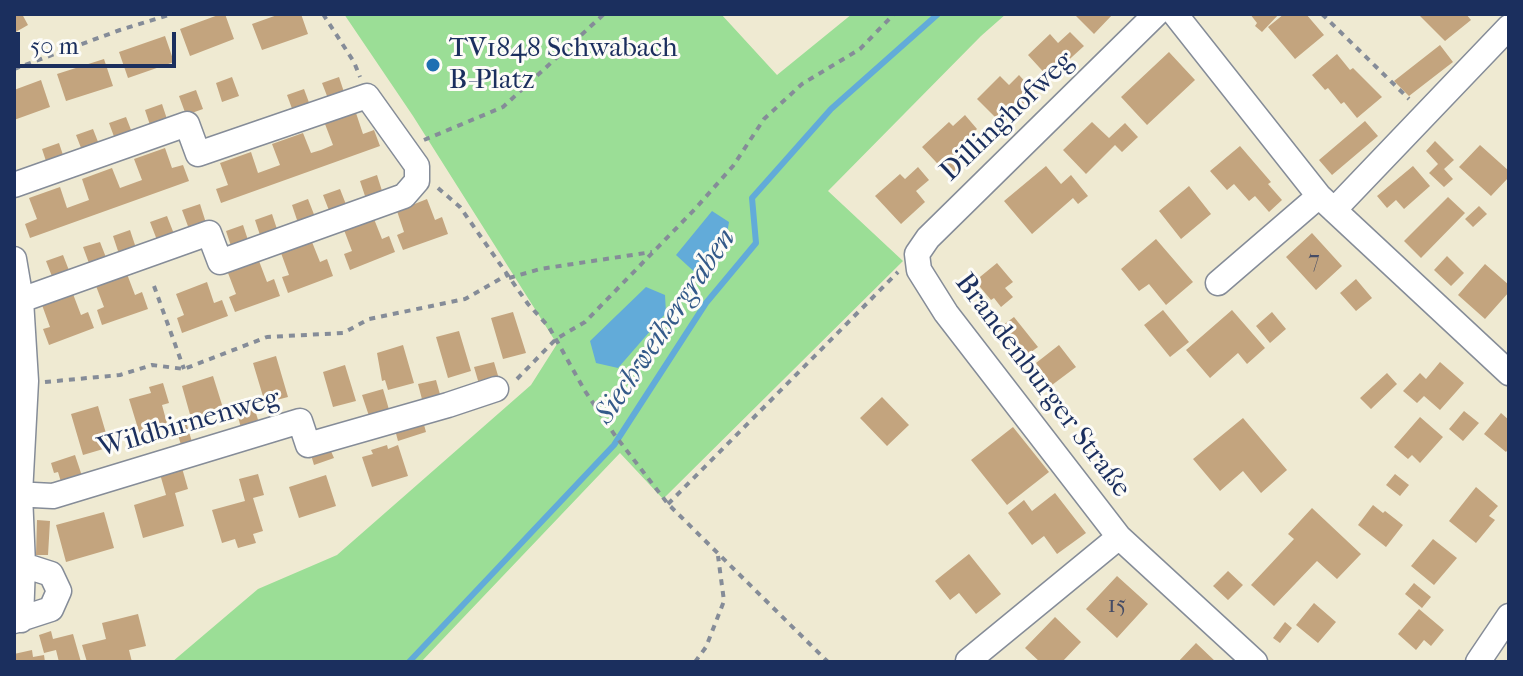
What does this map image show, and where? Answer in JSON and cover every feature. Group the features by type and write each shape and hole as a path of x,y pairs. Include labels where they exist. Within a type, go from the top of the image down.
{"street":[{"name":"Dillinghofweg","path":"918,262 928,238 1156,14"},
{"path":"1175,14 1326,203 1508,371"},
{"path":"1218,283 1326,203 1425,114 1509,27"},
{"path":"14,185 187,124 198,154 367,96 417,166 417,181 404,196 220,262 209,233 21,300"},
{"path":"14,259 21,300 26,381 17,494 23,565 17,620 51,609 59,591 51,574 23,565"},
{"name":"Brandenburger Straße","path":"918,262 946,313 1119,537 1250,661"},
{"name":"Wildbirnenweg","path":"17,494 53,496 300,421 308,445 496,389"},
{"name":"Brandenburger Straße","path":"968,661 1119,537"},
{"path":"1478,662 1509,616"}],"path":[{"path":"14,69 172,14"},
{"path":"323,14 354,62 367,96"},
{"path":"403,146 425,140 503,107 604,14"},
{"path":"496,389 514,381 556,339 585,322 733,166 764,119 802,84 860,49 894,14"},
{"path":"1322,14 1425,114"},
{"path":"417,181 442,189 460,207 528,304 549,327 607,423 668,504 828,662"},
{"path":"26,381 53,382 120,375 152,365 184,369 267,337 343,333 369,319 465,299 508,277 540,269 654,252"},
{"path":"668,504 740,428 918,262"},
{"path":"154,286 184,369"},
{"path":"695,662 706,647 724,601 718,553"}],"green space":[{"path":"344,14 721,14 777,75 852,14 1006,14 828,191 903,261 663,499 620,453 421,662 172,662 258,589 337,555 531,385 557,344 413,116"}],"water":[{"path":"712,211 729,222 723,258 700,277 676,255"},
{"path":"646,287 665,295 666,313 618,368 596,363 590,341"}],"building":[{"path":"14,14 22,14 28,25 14,33"},
{"path":"225,14 234,39 190,56 180,29"},
{"path":"280,14 301,14 308,34 262,50 252,24"},
{"path":"1074,14 1113,14 1094,34"},
{"path":"1250,14 1279,14 1262,32 1255,26 1257,23"},
{"path":"1284,14 1306,14 1324,35 1295,59 1268,27"},
{"path":"1418,14 1466,14 1471,20 1445,41"},
{"path":"1070,32 1084,46 1049,78 1028,55 1050,34 1058,43"},
{"path":"165,36 174,62 128,78 119,52"},
{"path":"1440,45 1453,62 1409,96 1394,81"},
{"path":"1169,52 1195,80 1147,125 1121,97"},
{"path":"1337,54 1350,70 1353,68 1382,97 1357,118 1344,102 1341,104 1312,75"},
{"path":"104,59 113,86 66,101 57,74"},
{"path":"1019,75 1031,88 1021,98 1025,102 1002,124 977,99 1000,76 1009,85"},
{"path":"232,77 239,96 222,102 216,83"},
{"path":"339,77 345,95 329,101 322,83"},
{"path":"41,80 50,107 14,120 14,90"},
{"path":"304,89 311,108 294,114 287,95"},
{"path":"196,90 203,109 186,115 179,96"},
{"path":"162,104 168,122 151,128 145,110"},
{"path":"356,113 363,134 374,130 380,146 221,203 216,189 228,185 220,163 251,152 258,173 280,165 272,144 303,133 311,153 321,150 333,145 325,124"},
{"path":"965,115 977,129 966,140 976,151 949,176 922,147 949,122 953,126"},
{"path":"126,117 133,135 116,142 109,123"},
{"path":"1365,121 1378,136 1332,175 1319,160"},
{"path":"1092,122 1109,138 1125,123 1138,137 1122,152 1115,145 1086,174 1063,150"},
{"path":"93,129 100,147 83,153 76,135"},
{"path":"1435,141 1454,160 1444,169 1453,179 1444,187 1429,173 1438,164 1426,151"},
{"path":"59,143 65,161 48,167 42,149"},
{"path":"1480,145 1509,171 1509,177 1491,196 1459,167"},
{"path":"1240,146 1282,200 1269,212 1255,196 1249,201 1234,184 1227,190 1210,171"},
{"path":"165,148 172,168 183,165 189,181 30,238 25,224 37,219 29,198 60,187 67,208 89,200 82,179 112,168 120,188 142,180 134,159"},
{"path":"1046,166 1061,184 1071,175 1088,196 1078,204 1073,198 1032,234 1004,201"},
{"path":"1413,166 1430,186 1404,209 1396,200 1387,208 1377,196"},
{"path":"918,167 929,180 916,191 925,202 901,224 875,196 900,174 905,179"},
{"path":"377,175 383,194 366,199 360,181"},
{"path":"1189,186 1211,214 1181,239 1159,211"},
{"path":"340,189 347,207 330,213 323,195"},
{"path":"1448,197 1465,213 1421,258 1404,241"},
{"path":"308,199 315,217 298,223 292,205"},
{"path":"427,199 435,220 442,217 448,234 403,250 397,235 404,232 397,211"},
{"path":"200,204 206,223 189,229 182,210"},
{"path":"1479,206 1487,214 1473,227 1465,219"},
{"path":"272,214 278,232 261,238 255,220"},
{"path":"167,216 174,234 157,240 150,222"},
{"path":"374,219 382,239 389,236 395,252 350,270 344,254 352,251 344,230"},
{"path":"243,225 249,243 232,249 226,231"},
{"path":"130,230 136,248 119,254 113,236"},
{"path":"1312,233 1342,266 1316,290 1286,257"},
{"path":"1156,239 1193,282 1166,305 1149,284 1139,291 1121,269"},
{"path":"100,242 107,260 90,266 83,247"},
{"path":"312,242 320,262 327,259 333,276 288,293 282,277 289,275 281,253"},
{"path":"63,255 70,273 53,279 46,261"},
{"path":"1447,256 1464,273 1451,286 1434,270"},
{"path":"259,261 267,282 274,279 280,296 235,312 229,297 236,294 228,273"},
{"path":"997,263 1013,282 1005,288 1013,297 1001,307 975,281"},
{"path":"1485,264 1509,285 1509,292 1485,319 1458,295"},
{"path":"127,274 135,295 142,292 148,309 102,325 97,310 104,307 96,286"},
{"path":"1356,279 1372,298 1356,311 1340,293"},
{"path":"207,282 214,303 222,300 228,316 182,333 177,318 184,315 176,294"},
{"path":"73,294 81,315 88,312 94,328 49,345 43,329 50,327 42,305"},
{"path":"1163,310 1189,342 1170,357 1144,325"},
{"path":"1232,310 1265,348 1247,364 1238,353 1210,378 1186,350"},
{"path":"513,312 526,353 503,359 491,318"},
{"path":"1272,312 1286,329 1270,343 1256,326"},
{"path":"1014,317 1038,347 1017,362 1010,352 1014,349 995,331"},
{"path":"459,331 471,371 448,378 436,337"},
{"path":"403,345 414,383 388,390 385,380 382,381 377,353"},
{"path":"1059,345 1076,367 1052,385 1036,363"},
{"path":"276,356 288,397 265,403 253,363"},
{"path":"494,362 499,379 479,384 474,367"},
{"path":"1440,362 1464,383 1440,410 1424,396 1417,403 1403,391 1420,373 1426,379"},
{"path":"345,365 356,401 333,407 323,372"},
{"path":"1387,373 1397,384 1371,409 1360,398"},
{"path":"213,376 223,408 191,418 182,386"},
{"path":"436,380 441,398 423,403 418,384"},
{"path":"163,383 169,403 162,405 168,427 140,435 129,399 151,393 149,387"},
{"path":"383,389 390,413 370,419 362,395"},
{"path":"882,397 909,425 887,446 860,418"},
{"path":"253,404 259,423 241,428 236,409"},
{"path":"98,406 110,447 83,455 71,414"},
{"path":"1464,411 1479,423 1463,441 1449,429"},
{"path":"1501,413 1509,420 1509,448 1506,452 1484,434"},
{"path":"1420,417 1443,437 1420,463 1412,455 1408,459 1394,447"},
{"path":"1243,418 1287,470 1261,493 1243,471 1220,491 1193,459"},
{"path":"423,421 426,432 398,441 395,430"},
{"path":"186,422 192,442 181,445 175,425"},
{"path":"1013,427 1049,472 1007,505 971,460"},
{"path":"387,445 388,449 398,445 408,476 372,487 362,457 373,454 371,450"},
{"path":"330,449 334,458 314,465 311,455"},
{"path":"75,455 82,476 61,482 51,463"},
{"path":"182,468 188,489 175,493 184,526 143,538 134,505 166,495 160,474"},
{"path":"258,474 264,495 253,498 263,531 253,534 256,543 238,548 235,539 222,543 212,510 245,501 239,479"},
{"path":"1395,474 1409,485 1400,496 1386,485"},
{"path":"326,475 336,506 299,518 289,487"},
{"path":"1476,487 1498,506 1489,516 1495,520 1476,543 1449,521"},
{"path":"1055,493 1086,533 1057,554 1044,536 1032,545 1008,513 1024,500 1032,511"},
{"path":"1373,505 1403,525 1386,547 1358,525"},
{"path":"1312,508 1361,554 1337,579 1317,561 1274,606 1251,585 1294,539 1288,534"},
{"path":"104,512 114,548 66,562 56,525"},
{"path":"37,520 50,521 48,555 36,555"},
{"path":"1433,539 1457,558 1434,585 1411,566"},
{"path":"969,554 1001,594 976,614 959,593 950,600 935,581"},
{"path":"1228,571 1243,585 1228,600 1213,586"},
{"path":"1117,576 1148,604 1117,638 1086,609"},
{"path":"1414,583 1431,597 1422,608 1405,594"},
{"path":"1314,603 1336,622 1318,643 1296,625"},
{"path":"1419,609 1444,630 1431,646 1424,640 1416,650 1398,634"},
{"path":"138,614 146,646 129,650 132,662 87,662 82,645 106,639 102,623"},
{"path":"1055,617 1081,642 1062,662 1040,662 1025,648"},
{"path":"1285,622 1292,628 1280,643 1273,638"},
{"path":"51,631 53,639 73,634 81,662 59,662 56,650 44,653 39,635"},
{"path":"1196,643 1216,662 1178,662"},
{"path":"32,650 33,657 44,655 45,662 14,662 14,654"}],"waterway":[{"name":"Siechweihergraben","path":"409,662 614,445 706,303 756,243 752,198 831,109 938,14"}],"place":[{"name":"TV1848 Schwabach B-Platz","path":"433,65"}]}
